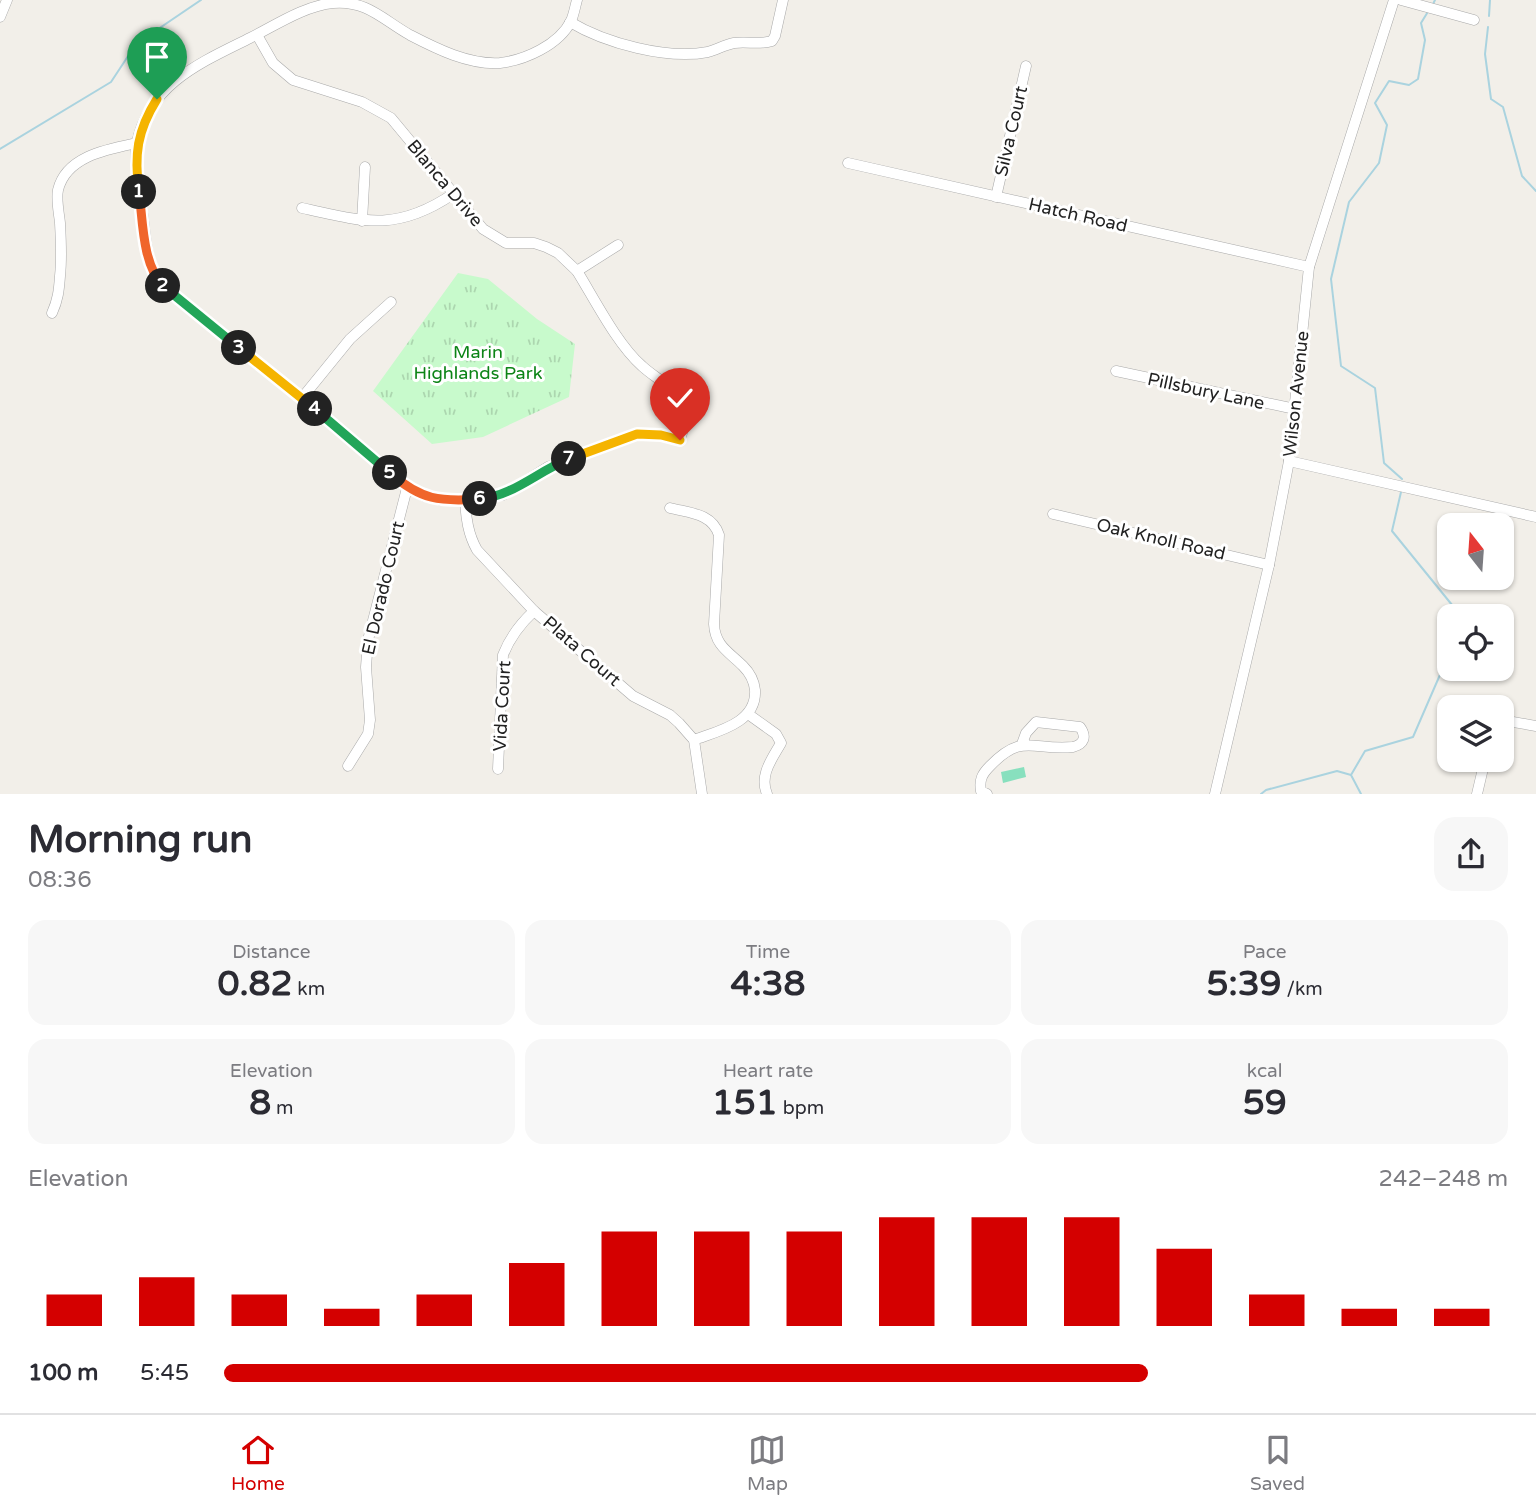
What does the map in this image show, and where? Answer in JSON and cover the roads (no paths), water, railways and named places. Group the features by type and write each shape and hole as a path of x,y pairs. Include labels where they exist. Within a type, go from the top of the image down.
{"street":[{"path":"0,17 7,0"},
{"path":"465,500 440,500 407,488 302,398 166,290 158,281 148,253 138,178 137,143 153,106 171,83 191,68 321,5 356,2 411,35 470,62 486,63 528,56 558,36 570,22 576,0"},
{"path":"570,22 592,35 640,48 678,54 708,52 730,43 772,41 783,0"},
{"name":"Wilson Avenue","path":"1215,793 1269,565 1289,461 1308,267 1394,0"},
{"path":"1401,0 1474,20"},
{"name":"Blanca Drive","path":"257,35 272,63 293,80 362,102 391,118 483,229 496,239 506,243 534,243 558,253 578,271 629,352 677,395 684,408 685,421 680,440 661,435 637,434 548,467 503,495 465,500"},
{"name":"Silva Court","path":"996,197 1026,66"},
{"path":"52,313 58,299 61,264 58,191 67,172 87,157 109,148 137,143"},
{"name":"Hatch Road","path":"848,163 1308,267"},
{"path":"362,221 365,167"},
{"path":"302,208 362,221 394,220 416,215 453,194"},
{"path":"578,271 618,245"},
{"path":"302,398 350,339 391,302"},
{"name":"Pillsbury Lane","path":"1116,371 1296,409"},
{"path":"1289,461 1536,517"},
{"name":"El Dorado Court","path":"348,766 368,734 368,640 407,488"},
{"name":"Plata Court","path":"465,500 471,539 477,550 534,611 633,696 670,715 694,740"},
{"path":"670,508 709,519 717,529 714,632 719,644 752,677 755,701 748,714 737,723 694,740 702,793"},
{"name":"Oak Knoll Road","path":"1054,514 1269,565"},
{"name":"Vida Court","path":"498,769 503,655 511,638 534,611"},
{"path":"748,714 776,734 780,743 764,775 767,793"},
{"path":"987,793 981,791 980,784 985,771 1009,749 1022,744 1073,747 1084,740 1084,732 1080,727 1036,722 1026,733 1022,744"},
{"path":"1514,722 1536,726"},
{"path":"1476,793 1482,772"}],"waterway":[{"path":"0,149 111,82 136,44 201,0"},
{"path":"1432,6 1435,0"},
{"path":"1489,16 1490,0"},
{"path":"1402,479 1384,463 1375,388 1341,366 1331,279 1349,202 1379,163 1387,125 1375,103 1389,81 1409,85 1418,79 1425,40 1421,23 1429,10"},
{"path":"1488,27 1485,54 1491,99 1503,107 1522,176 1536,191"},
{"path":"1401,492 1392,531 1451,604"},
{"path":"1361,794 1351,775 1365,751 1413,737 1437,681"},
{"path":"1261,794 1266,790 1337,771 1351,775"}],"park label":[{"name":"Marin Highlands Park","path":"478,362"}]}
